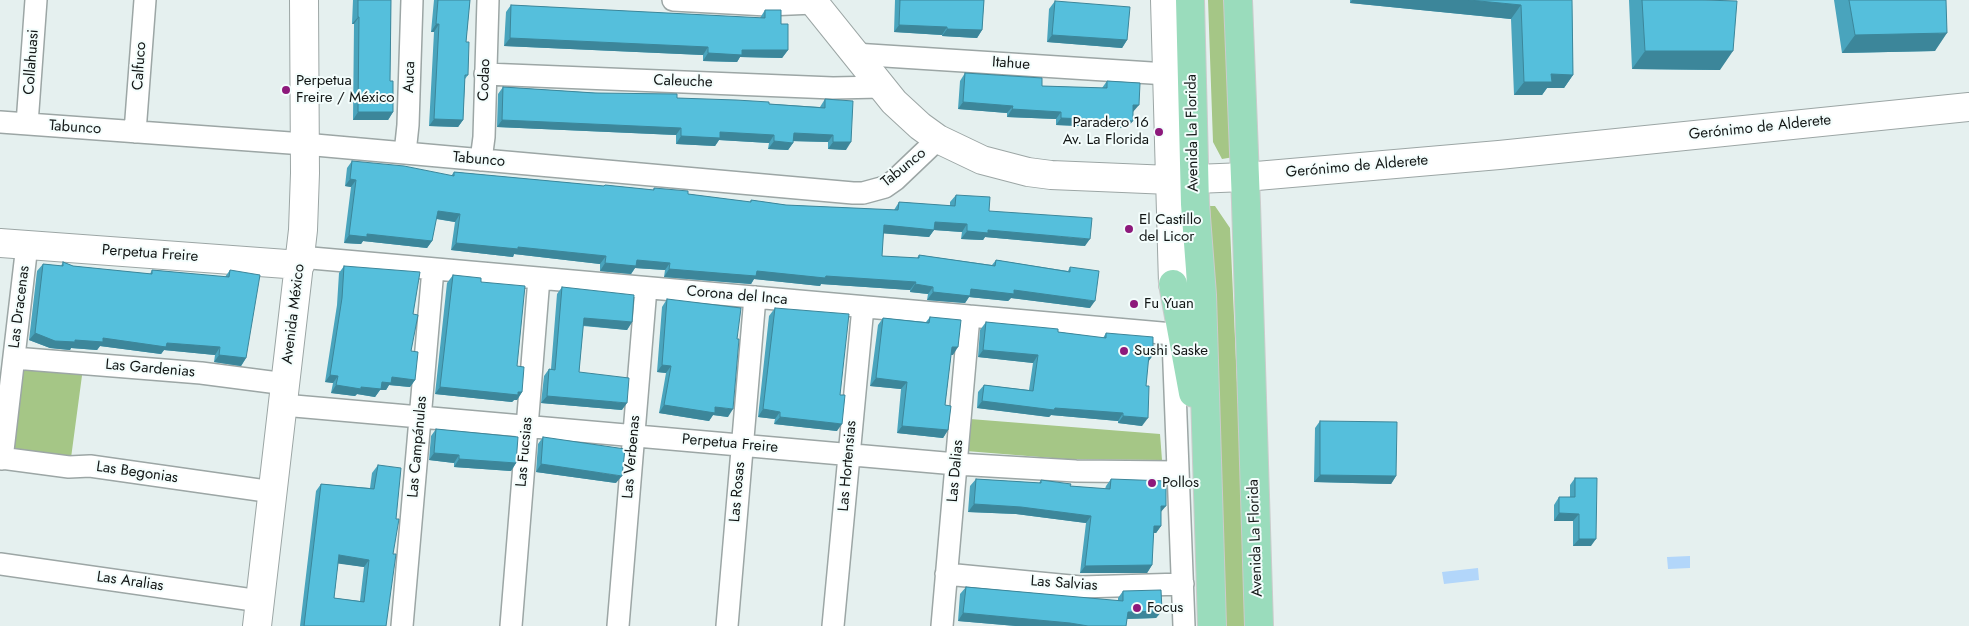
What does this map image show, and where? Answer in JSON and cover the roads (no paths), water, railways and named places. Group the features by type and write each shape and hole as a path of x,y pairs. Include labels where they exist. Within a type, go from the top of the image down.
{"main road":[{"name":"Avenida La Florida","path":"1190,0 1182,179 1202,295 1212,626"},
{"name":"Avenida La Florida","path":"1238,0 1259,626"},
{"path":"1173,284 1185,357 1208,462"}],"street":[{"name":"Collahuasi","path":"28,124 36,0"},
{"name":"Calfuco","path":"136,132 145,0"},
{"name":"Avenida México","path":"258,613 300,261 304,203 304,0"},
{"name":"Auca","path":"405,153 408,125 412,0"},
{"name":"Codao","path":"481,160 484,136 488,0"},
{"path":"673,0 767,5 813,1"},
{"name":"Avenida La Florida","path":"1165,0 1167,74 1182,179 1173,284 1173,334 1184,626"},
{"name":"Gerónimo de Alderete","path":"813,1 881,87 908,116 938,139 982,160 1028,172 1051,175 1182,179 1245,177 1499,154 1969,107"},
{"name":"Itahue","path":"854,54 1167,74"},
{"name":"Caleuche","path":"485,74 833,88 881,87"},
{"name":"Tabunco","path":"0,122 304,144 864,193 885,187 895,180 938,139"},
{"name":"Perpetua Freire","path":"0,243 300,261"},
{"name":"Las Dracenas","path":"1,458 27,244"},
{"name":"Corona del Inca","path":"300,261 433,269 1173,334"},
{"name":"Las Campánulas","path":"402,626 433,269"},
{"name":"Las Fucsias","path":"511,626 539,278"},
{"name":"Las Verbenas","path":"618,626 646,288"},
{"name":"Las Rosas","path":"727,626 756,297"},
{"name":"Las Hortensias","path":"833,626 863,307"},
{"name":"Las Dalias","path":"942,626 969,316"},
{"name":"Las Gardenias","path":"14,358 201,373 284,394"},
{"name":"Perpetua Freire","path":"284,394 420,417 956,464 1096,472 1178,472"},
{"name":"Las Begonias","path":"1,458 69,467 90,466 273,492"},
{"name":"Las Aralias","path":"0,564 258,613"},
{"name":"Las Salvias","path":"946,574 1081,587 1182,584"}],"water":[{"path":"1690,556 1690,568 1668,569 1667,557"},
{"path":"1478,568 1479,580 1444,584 1442,572"}],"place":[{"name":"Perpetua Freire / México","path":"286,90"},
{"name":"Paradero 16 Av. La Florida","path":"1159,132"},
{"name":"El Castillo del Licor","path":"1129,229"},
{"name":"Fu Yuan","path":"1134,304"},
{"name":"Sushi Saske","path":"1124,351"},
{"name":"Pollos","path":"1152,483"},
{"name":"Focus","path":"1137,608"}]}
